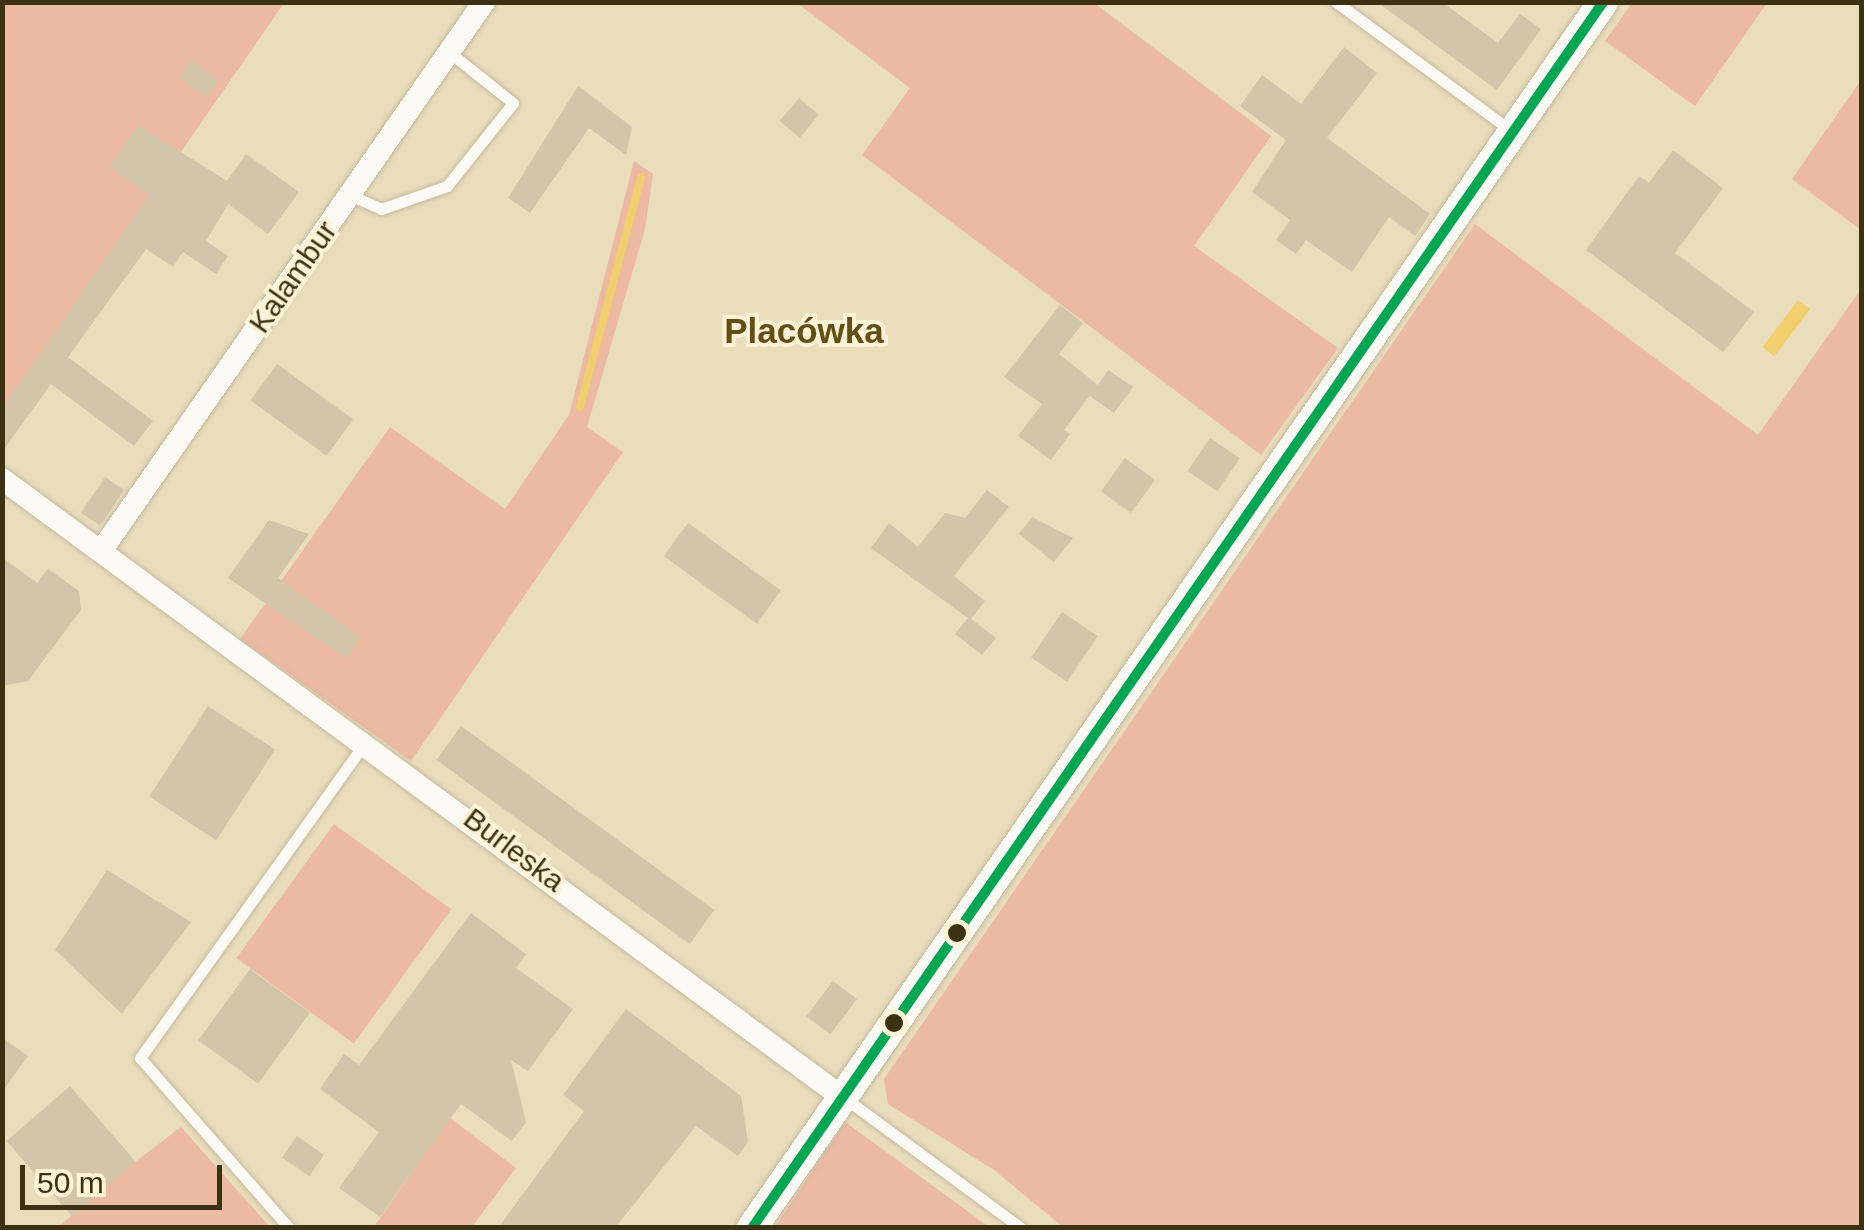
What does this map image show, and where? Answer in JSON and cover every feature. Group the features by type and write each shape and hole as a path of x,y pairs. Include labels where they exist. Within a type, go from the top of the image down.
{"street":[{"name":"Kalambur","path":"101,552 484,2"},
{"path":"752,1228 1603,2"},
{"name":"Burleska","path":"2,478 368,740 842,1097"}],"lane":[{"path":"1336,2 1513,132"},
{"path":"350,195 381,208 447,186 513,102 449,52"},
{"path":"289,1228 140,1058 368,740"},
{"name":"Burleska","path":"842,1097 1021,1228"}],"shaded area":[{"path":"1632,2 1767,3 1695,106 1605,41"},
{"path":"3,3 284,3 3,409"},
{"path":"797,3 1094,3 1271,136 1194,246 1338,348 1261,455 862,155 910,88"},
{"path":"1861,80 1861,230 1792,179"},
{"path":"634,161 653,174 645,229 587,427 623,452 411,761 240,639 390,427 505,509 569,415"},
{"path":"1475,224 1758,435 1861,289 1861,1227 1063,1227 994,1170 888,1104 884,1079"},
{"path":"1798,300 1810,309 1774,356 1762,347"},
{"path":"334,824 451,909 354,1044 236,958"},
{"path":"450,1118 516,1168 472,1227 373,1228"},
{"path":"845,1122 951,1199 989,1227 775,1227"},
{"path":"181,1127 270,1227 57,1228 135,1162"}],"building":[{"path":"1377,2 1442,2 1498,43 1520,14 1541,29 1497,90"},
{"path":"1344,47 1377,73 1327,138 1430,214 1415,236 1389,217 1352,272 1306,240 1296,254 1276,240 1290,220 1252,192 1286,140 1240,106 1262,75 1301,104"},
{"path":"191,60 219,80 206,97 179,77"},
{"path":"578,86 632,127 626,155 589,128 530,213 508,198"},
{"path":"799,98 819,115 800,138 780,121"},
{"path":"138,125 227,181 246,154 299,192 268,234 228,204 206,241 228,256 216,274 183,252 173,267 146,249 68,357 153,421 134,446 51,384 2,452 2,409 149,195 109,167"},
{"path":"1673,150 1723,188 1675,253 1754,312 1723,352 1586,250 1639,176 1649,183"},
{"path":"1060,305 1083,323 1059,354 1098,385 1108,370 1133,387 1114,413 1090,396 1097,386 1064,430 1070,434 1051,460 1018,436 1042,404 1004,377"},
{"path":"277,364 353,419 327,456 251,400"},
{"path":"1210,438 1240,458 1217,491 1188,471"},
{"path":"1125,458 1155,480 1131,513 1101,491"},
{"path":"105,477 124,490 100,526 81,513"},
{"path":"987,490 1009,507 954,576 985,601 971,619 996,638 982,655 955,634 968,618 871,548 889,523 918,547 945,513 965,518"},
{"path":"1032,517 1073,538 1054,562 1019,534"},
{"path":"269,520 309,534 278,578 361,637 346,658 228,578"},
{"path":"688,523 781,591 757,624 664,556"},
{"path":"2,557 37,583 48,569 79,591 81,610 28,681 2,686"},
{"path":"1062,612 1098,636 1067,682 1031,658"},
{"path":"208,706 275,750 216,840 149,797"},
{"path":"461,726 714,910 690,944 436,760"},
{"path":"107,870 191,922 122,1014 55,950"},
{"path":"471,913 526,954 516,968 573,1009 528,1071 511,1060 526,1122 512,1141 461,1104 380,1217 339,1188 379,1132 320,1089 344,1054 359,1065"},
{"path":"250,969 310,1012 258,1084 198,1040"},
{"path":"833,981 857,999 830,1034 807,1016"},
{"path":"626,1009 741,1096 748,1142 738,1156 696,1126 615,1228 498,1228 584,1111 563,1095"},
{"path":"2,1037 28,1056 2,1092"},
{"path":"70,1086 136,1161 72,1217 7,1141"},
{"path":"297,1136 324,1155 309,1176 282,1157"}],"waterway":[{"path":"580,407 641,177"}],"transit line":[{"path":"752,1228 1603,2"}],"district":[{"name":"Placówka","path":"804,331"}]}
